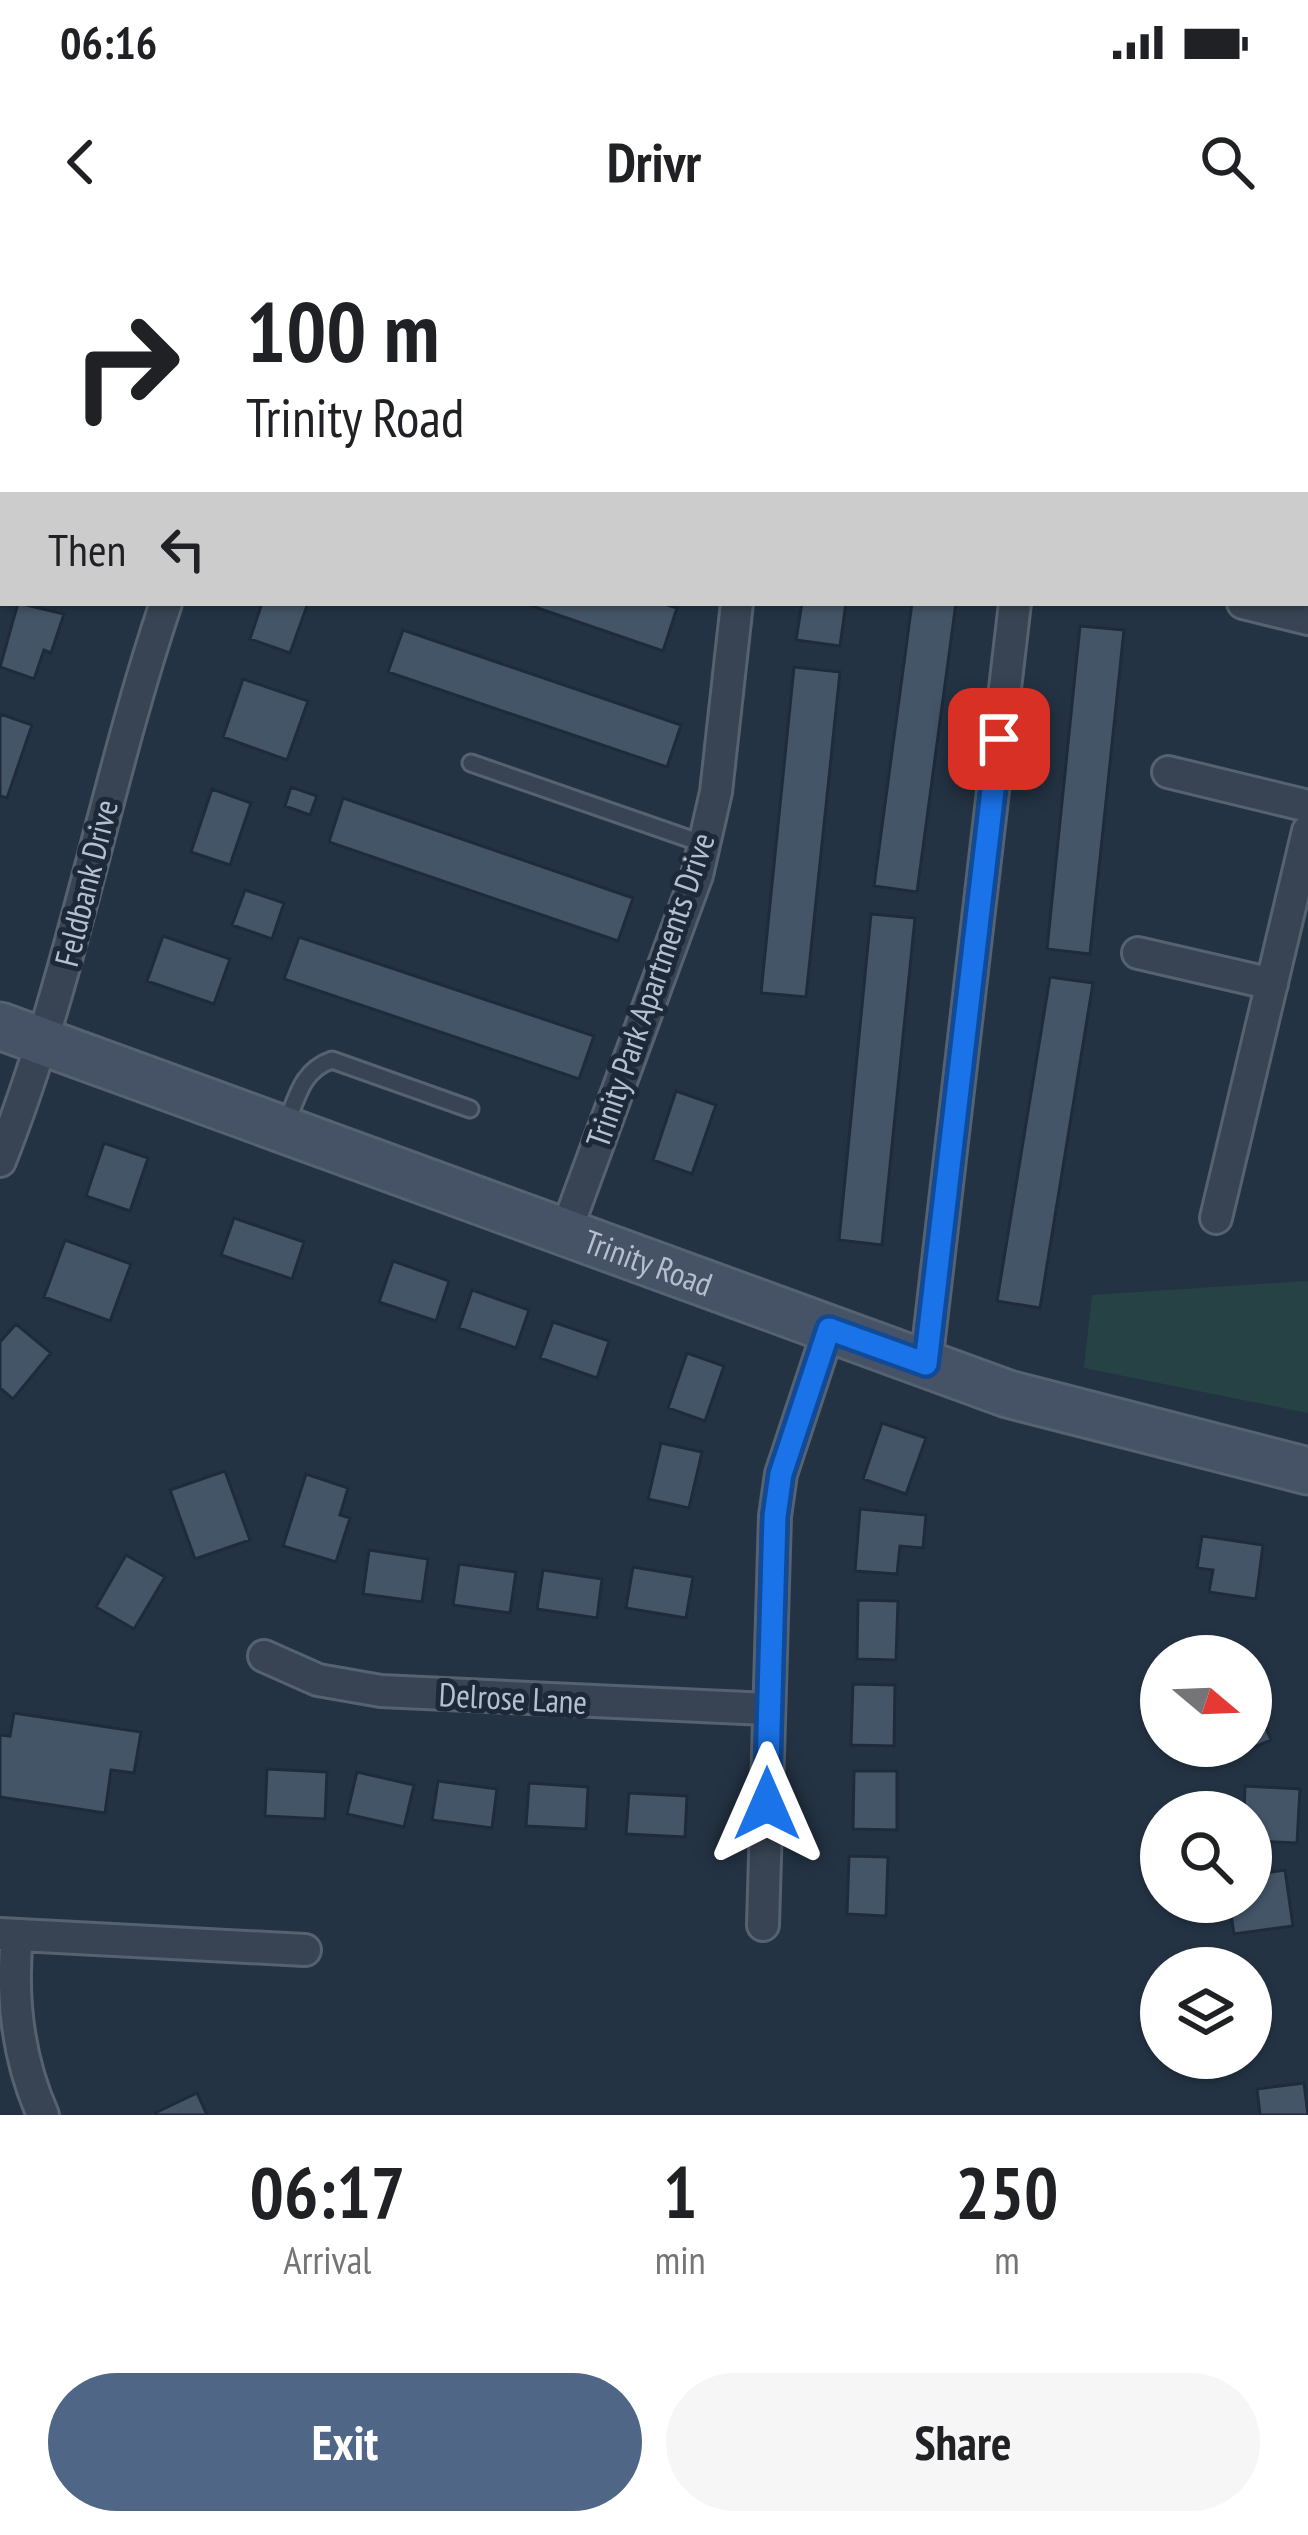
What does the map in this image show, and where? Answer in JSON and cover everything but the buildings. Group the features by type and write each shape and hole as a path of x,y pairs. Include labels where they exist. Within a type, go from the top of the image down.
{"street":[{"name":"Feldbank Drive","path":"0,1160 21,1034 80,922 133,700 165,606"},
{"name":"Trinity Park Apartments Drive","path":"566,1231 704,844 716,792 737,606"},
{"path":"926,1364 1015,606"},
{"path":"1255,606 1308,619"},
{"path":"1168,772 1308,806"},
{"path":"1216,1218 1308,831"},
{"path":"1138,953 1272,984"},
{"name":"Trinity Road","path":"21,1034 926,1364 1089,1418 1308,1471"},
{"path":"763,1925 767,1709 781,1474 829,1329"},
{"name":"Delrose Lane","path":"264,1656 318,1680 381,1691 767,1709"},
{"path":"44,2115 19,2039 8,1934 305,1950"}],"lane":[{"path":"471,763 704,844"},
{"path":"285,1128 303,1080 314,1066 332,1060 470,1109"}],"green space":[{"path":"1308,1281 1308,1413 1084,1368 1092,1295"}],"route":[{"path":"767,1804 775,1516 781,1474 807,1388 829,1329 926,1364 999,739"}]}
